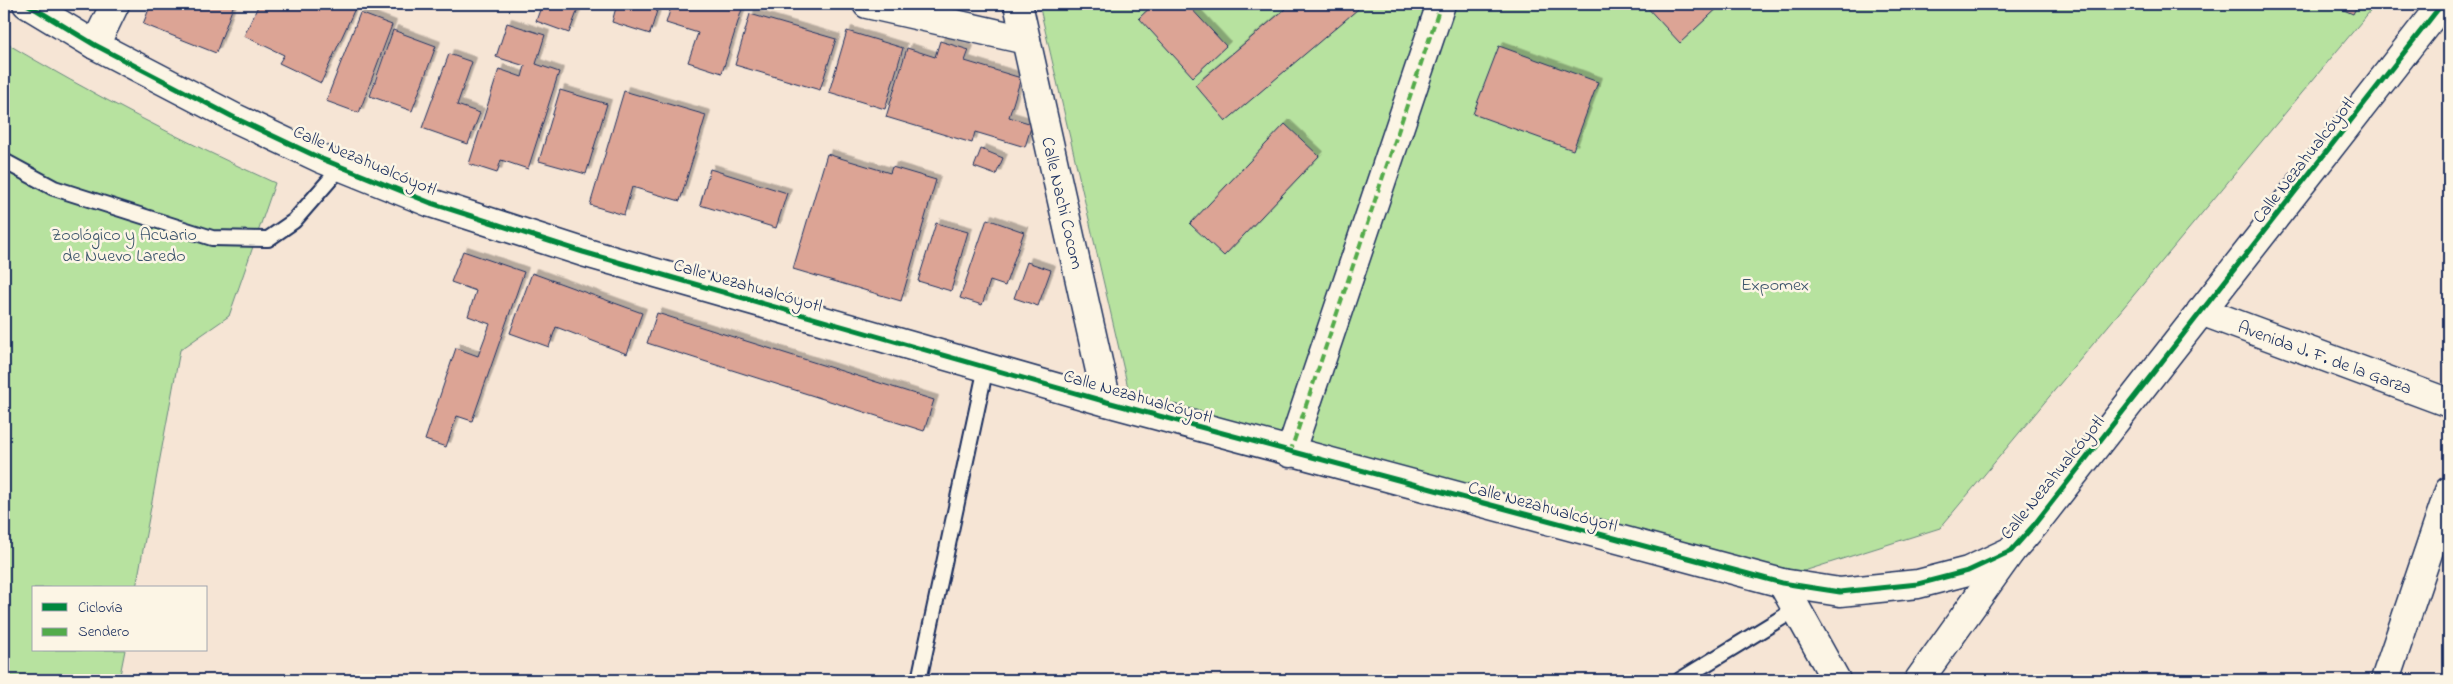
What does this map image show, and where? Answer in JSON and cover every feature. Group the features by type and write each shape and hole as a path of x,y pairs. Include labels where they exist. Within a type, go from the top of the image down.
{"street":[{"name":"Calle Nezahualcóyotl","path":"27,4 95,45 235,118 341,167 431,203 583,252 1290,453 1782,583 1840,592 1918,584 1968,570 2011,551 2034,525 2442,4"},
{"path":"95,45 115,4"},
{"path":"867,4 1026,40"},
{"name":"Calle Nachi Cocom","path":"1018,4 1107,402"},
{"path":"1290,453 1442,4"},
{"name":"Avenida J. F. de la Garza","path":"2201,311 2449,403"},
{"path":"2386,680 2449,491"},
{"path":"1919,680 2011,551"},
{"path":"1782,583 1836,680"}],"lane":[{"path":"4,161 54,188 212,238 268,239 294,222 341,167"},
{"path":"919,680 986,367"},
{"path":"1680,680 1796,609"}],"green space":[{"name":"Expomex","path":"1039,4 2376,4 1940,528 1785,577 1133,409"},
{"name":"Zoológico y Acuario de Nuevo Laredo","path":"4,42 138,116 206,151 275,183 229,316 180,350 136,586 32,586 32,652 125,652 119,680 4,680"}],"building":[{"path":"151,4 234,4 216,53 143,24"},
{"path":"259,4 357,4 321,83 279,63 284,55 244,36"},
{"path":"542,4 580,4 569,33 536,21"},
{"path":"617,4 659,4 650,34 612,22"},
{"path":"672,4 726,4 742,9 722,73 688,62 698,33 666,23"},
{"path":"1154,4 1187,4 1226,46 1193,77 1139,18"},
{"path":"1291,4 1364,4 1226,121 1195,85"},
{"path":"1644,4 1722,4 1680,43"},
{"path":"2330,4 2358,4 2353,14"},
{"path":"360,13 392,25 359,113 326,101"},
{"path":"750,14 836,39 820,90 735,65"},
{"path":"507,23 545,35 536,64 559,72 528,169 501,160 497,173 469,164 499,69 522,77 525,66 496,57"},
{"path":"393,30 436,46 412,111 370,96"},
{"path":"847,31 903,48 885,109 829,92"},
{"path":"940,41 969,50 965,61 1021,78 1009,117 1032,124 1025,147 975,132 972,143 886,117 907,48 935,57"},
{"path":"1499,46 1598,82 1573,150 1473,114"},
{"path":"449,54 472,62 457,105 480,113 468,144 422,128"},
{"path":"560,90 607,104 586,174 539,161"},
{"path":"624,91 706,115 680,201 632,187 624,215 590,205"},
{"path":"1285,124 1319,156 1224,256 1190,224"},
{"path":"981,149 1003,158 996,175 974,167"},
{"path":"827,154 890,173 892,167 936,180 901,301 793,269"},
{"path":"710,169 787,193 776,228 700,205"},
{"path":"987,219 1024,232 1005,286 990,281 982,305 960,298"},
{"path":"936,223 968,232 951,291 918,281"},
{"path":"463,251 524,272 472,421 457,416 446,447 425,440 456,348 478,356 490,324 468,316 476,291 451,282"},
{"path":"1027,262 1051,270 1038,306 1014,298"},
{"path":"532,273 642,313 627,354 556,327 549,347 510,333"},
{"path":"657,313 934,400 924,431 647,343"}],"marked path":[{"path":"1290,453 1441,4"}],"cycle path":[{"path":"27,4 95,45 235,118 322,159 431,203 583,252 1107,402 1782,583 1840,592 1918,584 1968,571 2011,551 2034,525 2442,4"}]}
